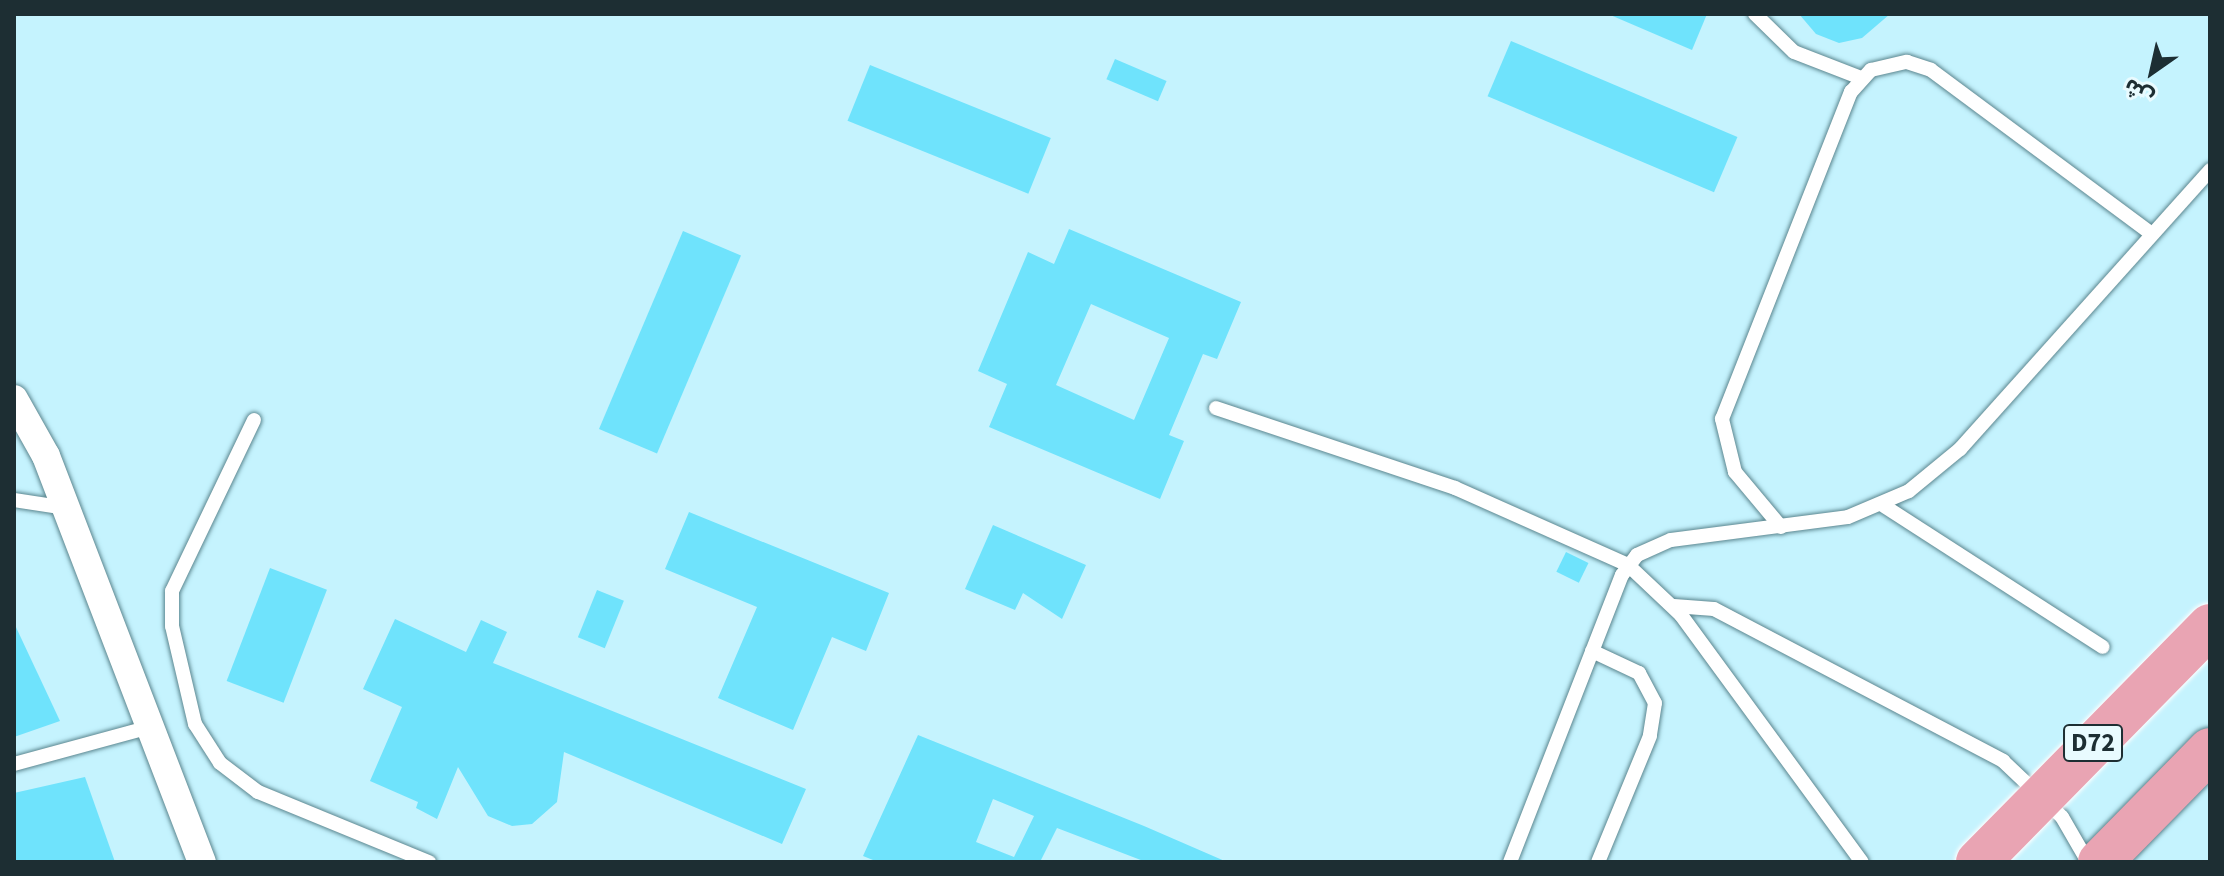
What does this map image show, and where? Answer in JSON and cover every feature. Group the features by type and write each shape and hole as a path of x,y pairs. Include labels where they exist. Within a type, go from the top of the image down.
{"main road":[{"name":"D72","path":"1978,862 2210,626"},
{"path":"2100,862 2210,750"}],"street":[{"path":"14,399 66,508 202,862"}],"lane":[{"path":"1755,14 1794,52 1861,78"},
{"path":"1781,527 1735,472 1722,419 1861,78 1894,62 1931,70 2149,232"},
{"path":"1510,862 1628,565 1659,542 1781,527 1884,506 1960,449 2149,232 2210,170"},
{"path":"1216,408 1455,488 1628,565 1674,606 1862,862"},
{"path":"254,420 172,591 172,626 195,724 220,763 258,792 429,862"},
{"path":"14,500 66,508"},
{"path":"1884,506 2103,647"},
{"path":"1674,606 1714,609 2003,761 2062,817 2088,862"},
{"path":"1592,651 1639,673 1655,703 1650,736 1598,862"},
{"path":"14,764 150,727"}],"building":[{"path":"1608,14 1707,14 1692,50"},
{"path":"1799,14 1890,14 1862,38 1839,43 1816,34"},
{"path":"1511,41 1737,137 1714,192 1488,96"},
{"path":"1115,59 1167,81 1158,101 1106,79"},
{"path":"870,65 1051,138 1028,194 848,121"},
{"path":"1069,229 1241,302 1217,359 1203,354 1169,435 1184,441 1160,499 989,427 1007,384 978,371 1028,252 1054,264","holes":["1091,304 1169,338 1134,420 1056,385"]},
{"path":"683,231 741,256 657,454 599,429"},
{"path":"689,512 889,593 866,651 832,637 793,730 718,698 757,607 665,569"},
{"path":"993,525 1086,565 1062,619 1023,593 1015,610 965,589"},
{"path":"1566,552 1588,563 1579,583 1556,572"},
{"path":"270,568 327,590 284,703 227,681"},
{"path":"597,590 624,601 605,648 578,637"},
{"path":"395,619 466,652 481,620 507,632 493,663 806,789 782,844 564,752 557,802 532,824 512,826 488,816 458,767 437,819 416,808 418,802 370,781 402,707 363,689"},
{"path":"14,623 60,721 14,737"},
{"path":"918,735 1227,862 1146,862 1057,828 1040,862 878,862 863,856","holes":["993,799 1034,816 1014,857 976,842"]},
{"path":"85,777 115,862 14,862 14,793"}]}
